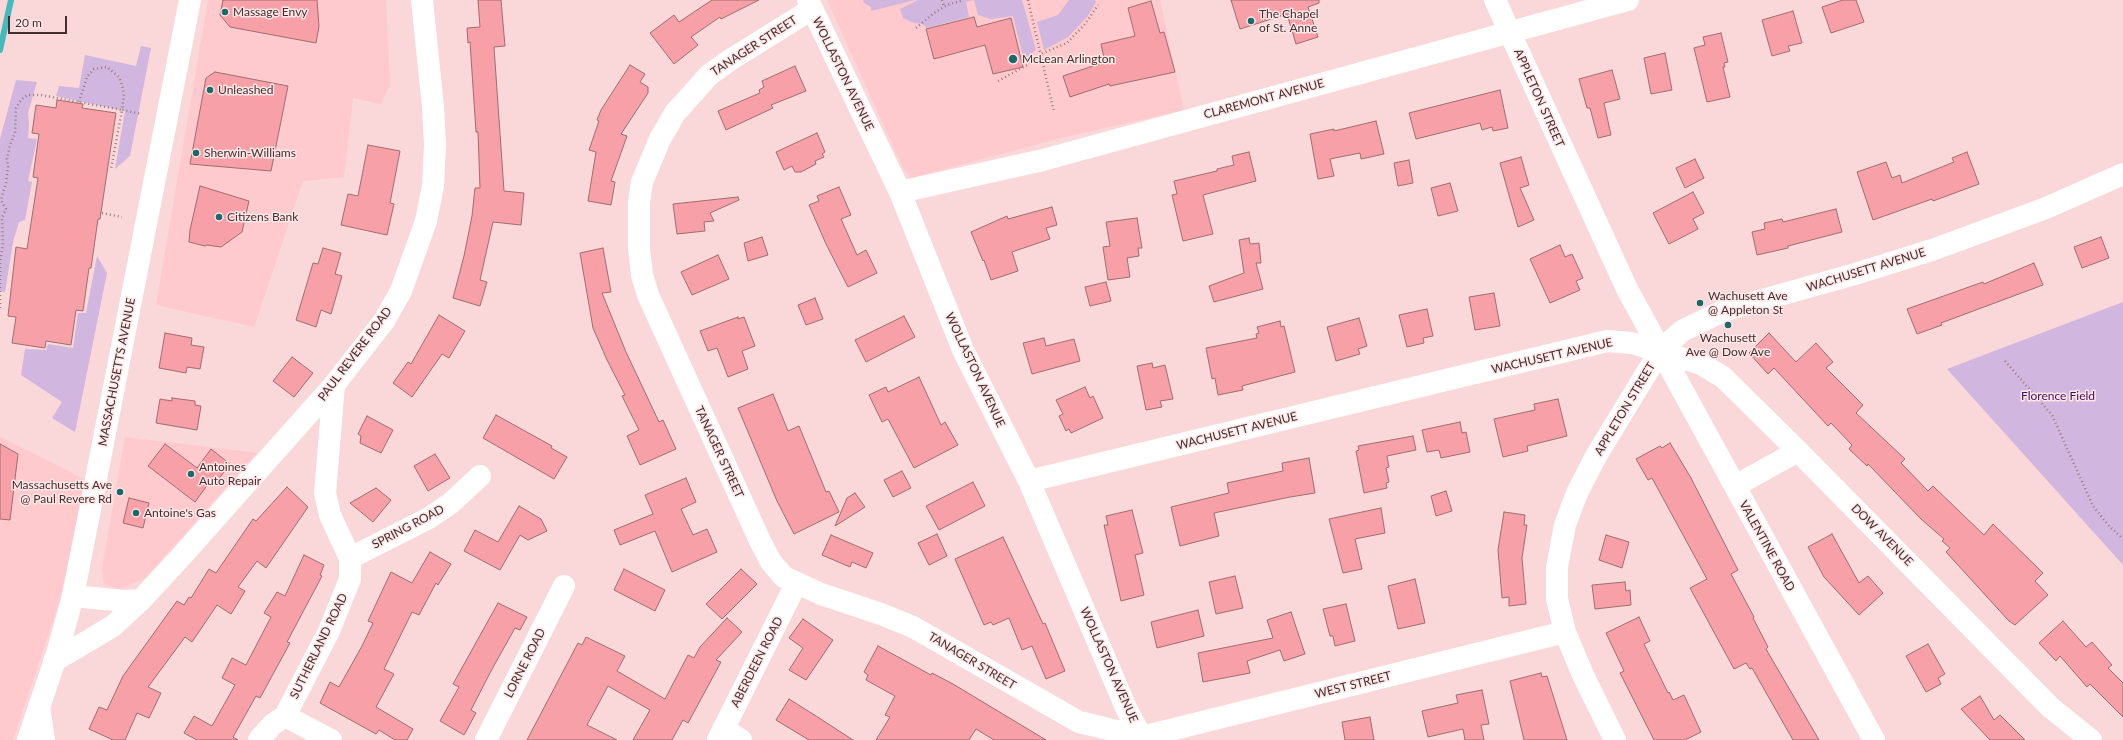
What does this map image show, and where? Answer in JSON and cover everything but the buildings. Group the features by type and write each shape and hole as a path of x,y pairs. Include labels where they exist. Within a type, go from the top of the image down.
{"street":[{"name":"MASSACHUSETTS AVENUE","path":"28,740 54,662 73,596 190,0"},
{"name":"PAUL REVERE ROAD","path":"54,662 106,632 141,600 334,385 384,321 401,291 426,221 433,186 433,107 422,0"},
{"name":"APPLETON STREET","path":"1495,0 1613,260 1660,351 1596,456 1577,493 1565,525 1558,553 1556,577 1558,610 1565,632 1583,675 1615,740"},
{"name":"CLAREMONT AVENUE","path":"900,192 1043,160 1628,0"},
{"name":"WOLLASTON AVENUE","path":"810,5 900,192 963,350 1029,481 1127,710 1143,738"},
{"name":"TANAGER STREET","path":"810,5 709,75 675,113 660,139 644,177 639,202 638,225 642,275 658,319 760,541 771,562 784,577 796,584 913,627 1078,722 1143,738"},
{"name":"WACHUSETT AVENUE","path":"1029,481 1607,341 1626,341 1660,351 1682,331 1723,311 1855,274 1935,249 2046,208 2123,174"},
{"name":"DOW AVENUE","path":"1660,351 1701,364 1714,371 1798,451 2050,707 2091,740"},
{"name":"VALENTINE ROAD","path":"1660,351 1874,740"},
{"name":"SUTHERLAND ROAD","path":"285,716 329,631 350,579 350,558 330,515 325,493 334,385"},
{"path":"1735,486 1798,451"},
{"name":"SPRING ROAD","path":"350,558 429,518 451,503 480,476"},
{"name":"ABERDEEN ROAD","path":"727,736 796,584"},
{"name":"LORNE ROAD","path":"486,740 564,586"},
{"path":"73,596 126,601 141,600"},
{"name":"WEST STREET","path":"1143,738 1565,632"},
{"path":"39,706 44,740"},
{"path":"259,740 272,725 285,716 331,740"}],"path":[{"path":"942,0 944,7"},
{"path":"916,28 944,7 963,0"},
{"path":"1028,0 1054,112"},
{"path":"998,81 1067,42 1085,24 1098,5"},
{"path":"79,102 87,77 94,70 108,67 119,76 124,94 111,169"},
{"path":"0,308 0,262 3,245 2,218 6,209 1,200 7,175 6,159 15,133 16,108 28,95 41,95 142,114"},
{"path":"102,214 122,217"},
{"path":"2005,361 2052,414 2092,506 2109,526 2123,539"}],"shaded area":[{"path":"208,0 386,0 390,85 381,104 353,98 344,177 303,181 254,327 156,305"},
{"name":"McLean Arlington","path":"827,0 1160,0 1184,110 1061,138 911,178 903,168"},
{"path":"0,437 86,480 59,603 13,740 0,740"},
{"path":"125,437 257,453 145,578 120,589 104,584 102,568"}],"green space":[{"path":"863,0 915,0 871,11 871,7 864,3"},
{"path":"918,0 973,0 966,2 969,17 926,28 923,24 914,23 903,18 900,9"},
{"path":"974,0 1022,0 1036,50 1024,60 1013,16 991,19 978,15"},
{"path":"1069,0 1095,0 1096,2 1087,17 1068,37 1044,50 1037,22 1058,15"},
{"path":"141,46 151,48 130,156 115,169 125,111 56,96 59,86 79,88 85,55 136,66"},
{"path":"16,80 37,82 28,113 28,138 37,139 28,181 32,182 25,220 19,222 13,242 5,292 0,291 0,139"},
{"path":"97,256 107,273 75,432 52,418 62,402 21,375 25,349 46,350 48,344 73,348 78,313 86,313"},
{"name":"Florence Field","path":"2123,302 2123,565 1947,369"}],"waterway":[{"path":"0,50 11,0"}],"place":[{"name":"Massage Envy","path":"225,12"},
{"name":"The Chapel of St. Anne","path":"1251,21"},
{"name":"McLean Arlington","path":"1013,59"},
{"name":"Unleashed","path":"210,90"},
{"name":"Sherwin-Williams","path":"196,153"},
{"name":"Citizens Bank","path":"219,217"},
{"name":"Wachusett Ave @ Appleton St","path":"1700,303"},
{"name":"Wachusett Ave @ Dow Ave","path":"1728,325"},
{"name":"Antoines Auto Repair","path":"191,474"},
{"name":"Massachusetts Ave @ Paul Revere Rd","path":"120,492"},
{"name":"Antoine's Gas","path":"136,513"}]}
